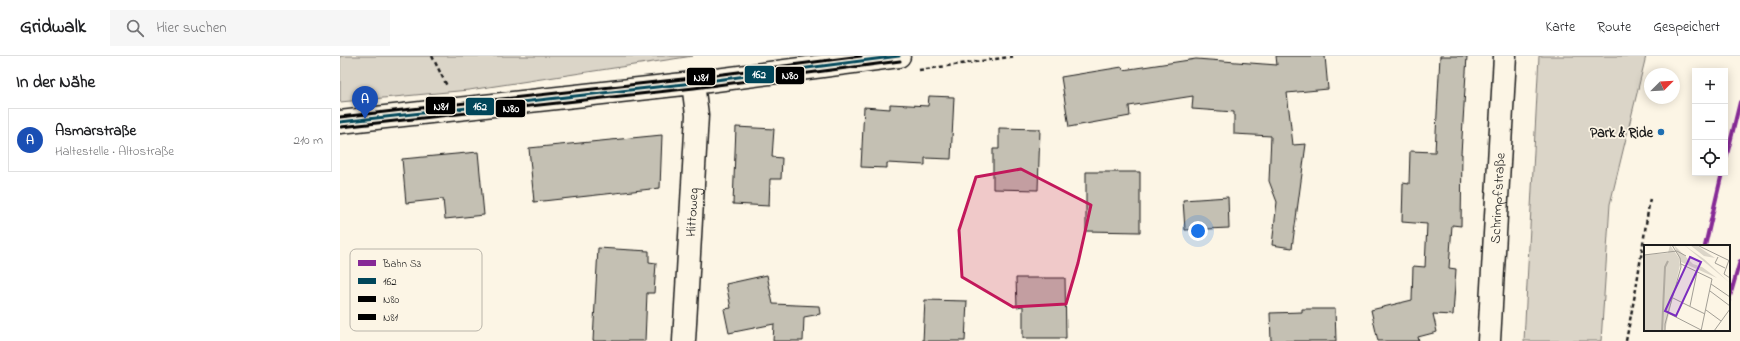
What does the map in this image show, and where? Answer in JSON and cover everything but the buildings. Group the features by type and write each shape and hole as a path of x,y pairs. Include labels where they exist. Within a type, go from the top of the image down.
{"main road":[{"path":"340,122 693,83 898,56"},
{"name":"Schrimpfstraße","path":"1489,341 1505,56"},
{"name":"Hittoweg","path":"684,341 698,115 693,83"}],"path":[{"path":"432,56 458,109"},
{"path":"1626,341 1636,289 1650,198"}],"highlighted area":[{"path":"1021,169 1091,205 1078,263 1066,304 1013,307 962,277 959,230 976,177"}],"shaded area":[{"path":"340,56 693,56 469,90 340,102"},
{"path":"1539,56 1646,56 1610,204 1601,341 1524,341"}],"rail line":[{"name":"S3","path":"1728,151 1740,102"},
{"name":"S3","path":"1705,245 1721,176"},
{"name":"S3","path":"1730,296 1740,261"}],"transit line":[{"name":"N81","path":"340,117 692,78 861,56"},
{"name":"162","path":"340,122 693,83 899,56"},
{"name":"N80","path":"341,127 694,88 900,61"}],"place":[{"name":"Asmarstraße","path":"365,119"},
{"name":"Park & Ride","path":"1661,132"}]}
